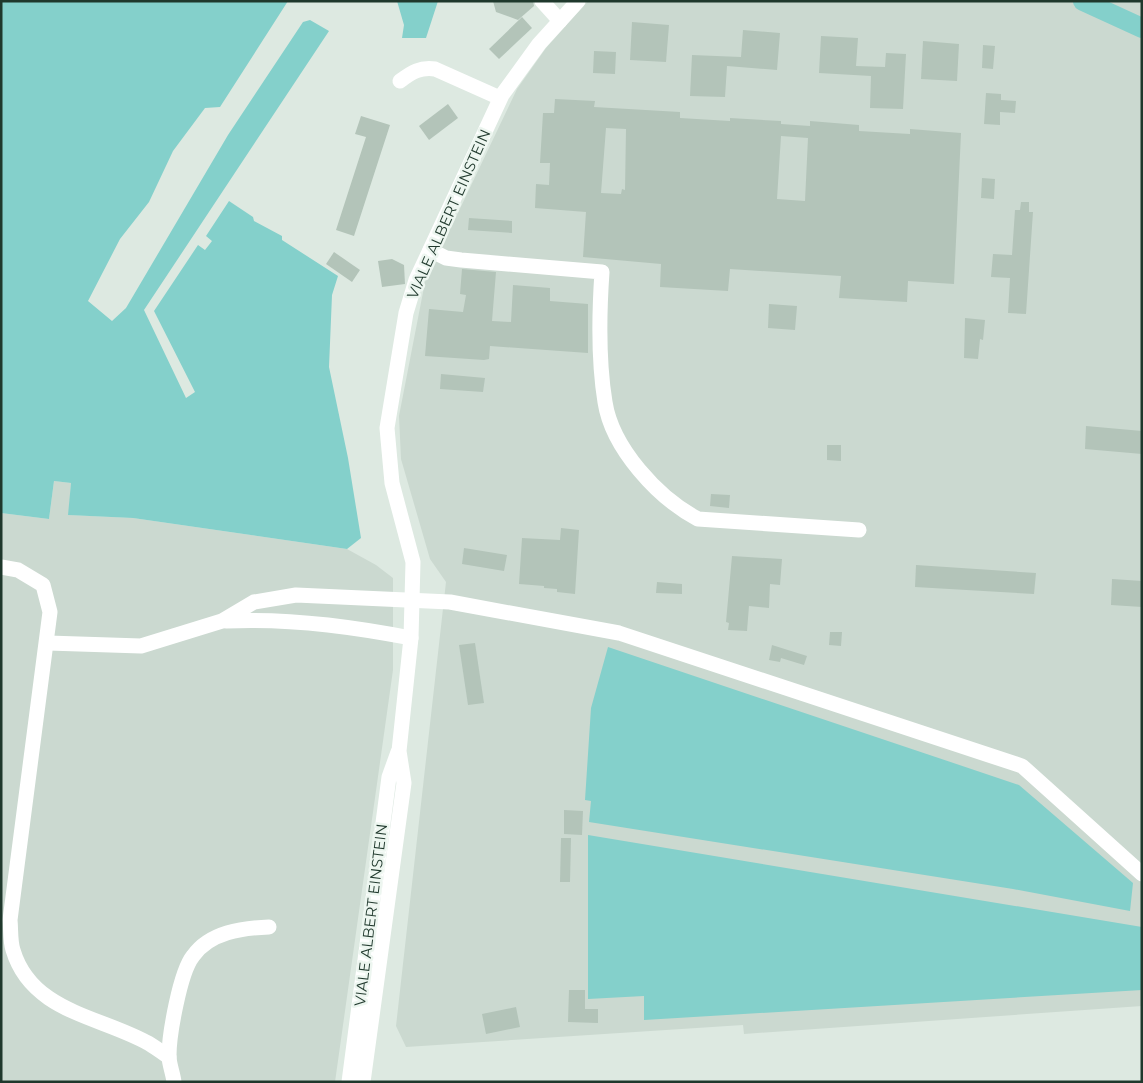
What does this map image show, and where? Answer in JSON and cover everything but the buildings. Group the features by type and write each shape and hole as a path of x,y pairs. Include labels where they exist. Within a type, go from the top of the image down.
{"street":[{"path":"542,1 560,21"},
{"name":"VIALE ALBERT EINSTEIN","path":"349,1082 359,1071 377,922 389,777 399,751 411,638 413,562 392,483 387,428 406,313 416,280 500,98 516,73 578,1"},
{"path":"400,81 424,67 435,69 500,98"},
{"path":"430,250 454,259 602,272 599,320 605,404 614,430 631,459 660,491 683,511 698,519 859,530"},
{"path":"1,567 18,570 43,585 50,612 48,643 10,920 12,948 20,968 38,991 61,1006 146,1042 169,1057"},
{"path":"48,643 141,646 222,621 254,602 296,595 355,596 450,602 619,632 1022,766 1142,874"},
{"path":"222,621 257,620 352,626 411,638"},
{"path":"172,1079 169,1057 180,987 192,956 217,936 246,928 269,927"}],"shaded area":[{"path":"588,1 1142,1 1142,1006 744,1034 743,1025 406,1047 396,1026 446,582 430,559 401,459 399,416 425,282 517,89 546,48"},
{"path":"54,481 71,483 69,515 133,518 347,549 376,565 393,578 393,670 335,1082 1,1082 1,513 49,519"}],"water":[{"path":"1,1 288,1 220,107 205,108 173,151 149,202 120,239 88,301 112,321 126,308 228,135 303,22 310,20 329,31 144,310 186,398 195,392 154,311 198,245 205,250 212,241 206,236 229,201 253,217 254,221 282,236 282,240 338,276 332,295 329,367 348,458 361,538 347,549 133,518 68,515 71,483 54,481 49,519 1,513"},
{"path":"397,1 438,1 426,38 402,38 404,25"},
{"path":"608,647 1019,785 1133,883 1130,911 1013,889 589,822 591,801 585,800 591,708"},
{"path":"588,835 1142,927 1142,990 644,1020 644,996 588,999"}],"waterway":[{"path":"1083,1 1142,28"}]}
